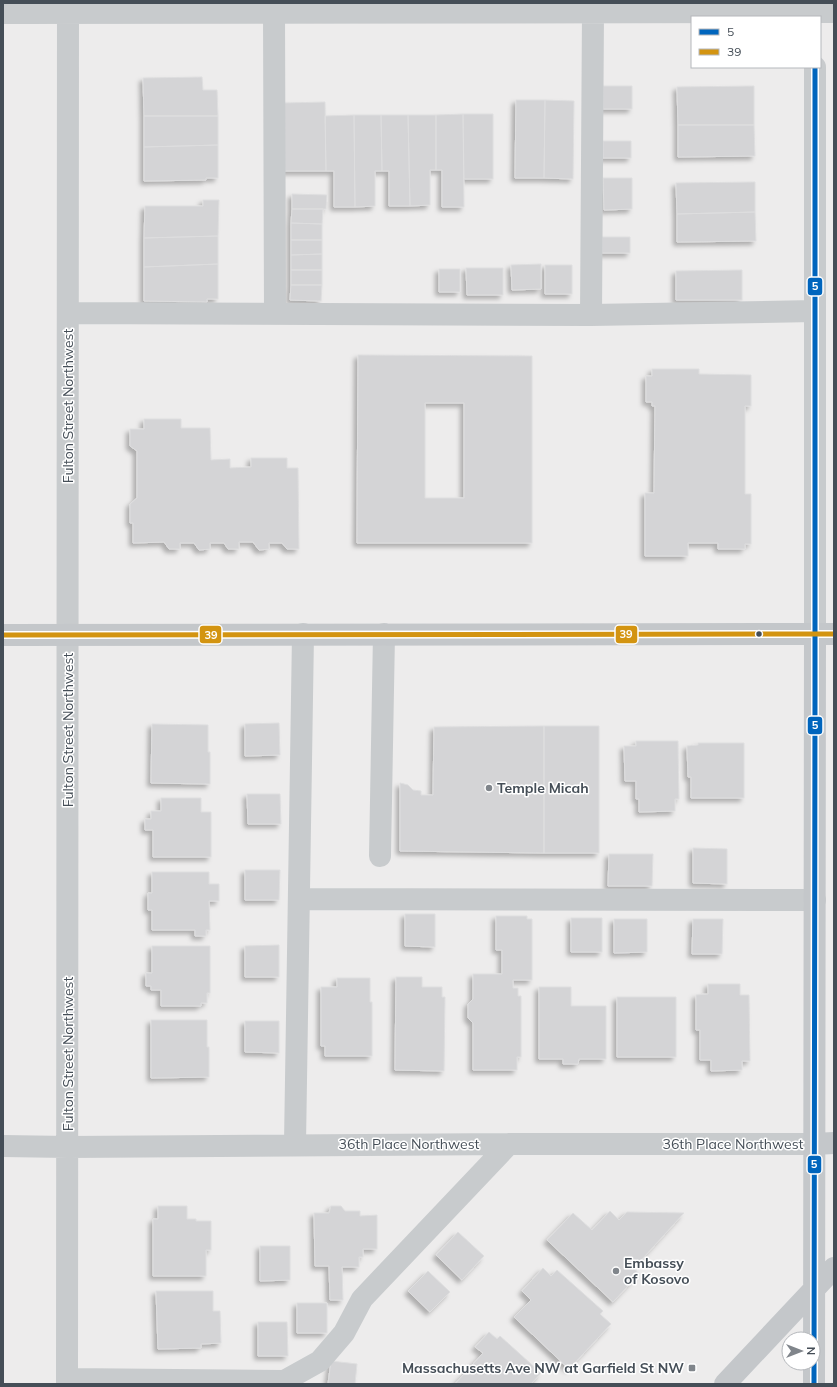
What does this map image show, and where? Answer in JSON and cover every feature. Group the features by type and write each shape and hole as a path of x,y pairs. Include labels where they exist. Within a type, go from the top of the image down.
{"main road":[{"path":"3,635 825,634 815,900 824,1144 814,1289 814,1384"},
{"path":"725,1384 834,1268"}],"street":[{"path":"3,13 68,8 274,13 341,8 547,7 593,12 820,11"},
{"name":"Fulton Street Northwest","path":"67,1382 68,8"},
{"path":"591,315 593,12"},
{"path":"274,13 275,314"},
{"path":"815,68 825,266 815,311 825,634"},
{"path":"68,313 591,315 815,311"},
{"path":"295,1144 303,634"},
{"path":"380,856 384,634"},
{"path":"299,899 815,900"},
{"name":"36th Place Northwest","path":"3,1146 68,1147 295,1144 824,1144"},
{"path":"67,1382 284,1381 320,1361 344,1333 362,1299 509,1144"}],"building":[{"path":"202,77 203,90 217,90 218,116 144,116 143,78"},
{"path":"603,86 632,86 632,109 603,109"},
{"path":"754,86 754,125 678,125 677,87"},
{"path":"516,100 545,100 544,178 515,178"},
{"path":"545,100 574,101 573,179 544,178"},
{"path":"325,102 326,171 284,171 283,103"},
{"path":"463,114 464,207 442,207 442,170 436,170 436,115"},
{"path":"463,114 493,114 493,179 464,179"},
{"path":"354,115 355,207 334,207 334,171 326,171 325,116"},
{"path":"354,115 381,115 382,171 375,171 375,206 355,207"},
{"path":"381,115 408,115 410,206 389,206 389,171 382,171"},
{"path":"408,115 436,115 436,170 430,170 430,205 410,206"},
{"path":"144,116 218,116 218,145 144,147"},
{"path":"678,125 754,125 755,156 678,157"},
{"path":"603,141 631,141 631,158 603,158"},
{"path":"218,145 218,178 206,178 206,180 144,181 144,147"},
{"path":"603,178 632,178 632,209 604,210"},
{"path":"755,182 755,212 677,214 676,183"},
{"path":"292,194 327,195 326,209 292,209"},
{"path":"203,200 219,200 218,236 144,238 145,206 203,206"},
{"path":"292,209 323,209 322,224 291,223"},
{"path":"755,212 756,241 677,242 677,214"},
{"path":"291,223 322,224 322,240 291,240"},
{"path":"218,236 218,264 144,267 144,238"},
{"path":"602,237 630,237 630,253 602,253"},
{"path":"291,240 322,240 322,254 291,255"},
{"path":"322,254 322,270 291,270 291,255"},
{"path":"218,264 218,299 207,299 207,302 144,301 144,267"},
{"path":"541,264 541,289 512,290 511,265"},
{"path":"545,265 572,265 572,294 545,294"},
{"path":"466,268 503,268 503,295 467,295"},
{"path":"439,269 460,269 460,292 439,292"},
{"path":"291,270 322,270 322,285 291,285"},
{"path":"742,270 742,300 676,300 676,271"},
{"path":"291,285 322,285 321,301 290,300"},
{"path":"358,355 532,356 532,543 357,543","holes":["425,403 464,403 464,498 425,498"]},
{"path":"652,369 699,369 699,374 751,375 751,406 745,406 745,494 751,494 751,544 745,544 745,549 718,549 718,543 688,543 688,556 645,556 645,493 654,493 655,406 652,406 652,402 646,402 646,376 652,376"},
{"path":"144,419 181,419 181,428 210,428 211,460 230,459 230,468 251,467 251,458 287,458 287,468 298,468 299,549 287,549 282,543 269,543 269,549 259,550 253,542 239,542 239,549 228,549 224,543 210,543 210,549 199,550 194,543 180,543 180,549 169,549 164,542 133,543 133,523 130,523 130,504 137,498 137,451 130,446 130,429 144,429"},
{"path":"279,723 280,755 245,756 245,724"},
{"path":"152,724 208,725 210,784 151,783"},
{"name":"Temple Micah","path":"544,726 544,853 400,851 400,783 408,785 413,790 421,791 421,795 433,795 434,727"},
{"path":"544,726 599,726 599,853 544,853"},
{"path":"636,741 678,741 679,799 675,799 675,811 639,812 639,799 636,799 636,781 625,781 624,746 636,746"},
{"path":"698,743 744,743 744,798 691,798 691,777 688,777 687,746 698,745"},
{"path":"247,794 280,794 281,824 248,824"},
{"path":"161,798 201,798 201,812 211,812 211,857 153,857 153,830 145,830 145,819 151,819 151,811 161,811"},
{"path":"693,848 727,849 727,884 693,883"},
{"path":"609,854 653,854 652,886 608,886"},
{"path":"245,870 280,870 279,900 245,900"},
{"path":"152,872 209,872 209,884 219,884 219,901 209,901 210,930 206,930 206,936 195,936 195,930 152,930 152,910 148,910 148,893 152,893"},
{"path":"405,914 435,914 435,947 405,946"},
{"path":"496,916 527,916 527,919 532,919 532,980 513,980 513,988 518,988 518,996 521,996 521,1057 517,1057 517,1070 473,1070 473,1023 468,1018 468,1004 473,999 473,974 502,974 502,950 496,950"},
{"path":"571,918 602,918 602,952 571,952"},
{"path":"614,919 647,919 647,952 614,953"},
{"path":"693,919 723,919 722,954 692,954"},
{"path":"279,945 279,977 245,977 245,946"},
{"path":"152,946 210,946 210,993 207,993 207,1003 201,1003 201,1006 161,1006 161,990 151,990 151,986 146,986 146,973 152,973"},
{"path":"396,977 422,977 422,987 442,987 442,997 445,997 444,1071 395,1070"},
{"path":"337,978 370,978 370,1002 372,1002 372,1056 325,1056 325,1046 321,1046 321,987 337,987"},
{"path":"708,984 740,984 740,995 749,995 750,1061 742,1061 742,1070 711,1071 711,1060 700,1060 700,1030 696,1030 696,995 708,994"},
{"path":"539,987 571,987 571,1006 606,1006 606,1059 579,1059 578,1064 563,1064 563,1059 539,1059"},
{"path":"617,997 676,997 676,1057 617,1057"},
{"path":"151,1020 207,1020 209,1077 151,1078"},
{"path":"245,1021 279,1021 279,1053 245,1052"},
{"path":"158,1206 187,1206 187,1219 196,1219 196,1221 211,1221 211,1250 206,1250 206,1276 153,1276 153,1219 158,1219"},
{"path":"331,1206 341,1206 345,1211 360,1211 360,1216 377,1215 377,1249 363,1249 363,1257 359,1257 359,1267 342,1267 343,1300 330,1300 329,1266 315,1266 314,1213 329,1213"},
{"path":"610,1211 619,1220 627,1212 684,1213 634,1268 639,1274 613,1302 547,1240 573,1213 592,1230"},
{"path":"458,1232 484,1256 462,1280 436,1255"},
{"path":"260,1246 290,1246 290,1280 260,1281"},
{"path":"543,1268 551,1276 557,1270 603,1311 600,1314 611,1324 569,1369 514,1317 531,1300 522,1291"},
{"path":"428,1271 450,1292 430,1312 408,1291"},
{"path":"156,1291 213,1291 213,1311 220,1311 221,1343 201,1344 201,1348 158,1349"},
{"path":"297,1303 327,1303 327,1333 297,1333"},
{"path":"258,1322 287,1322 288,1356 258,1356"},
{"path":"489,1332 497,1339 500,1336 541,1373 531,1384 455,1384 483,1353 475,1347"},
{"path":"331,1361 357,1364 355,1384 328,1384"}],"transit line":[{"name":"5","path":"814,1384 815,68"},
{"name":"39","path":"3,635 834,634"}],"place":[{"name":"Temple Micah","path":"489,788"},
{"name":"Embassy of Kosovo","path":"616,1271"},
{"name":"Massachusetts Ave NW at Garfield St NW","path":"692,1368"}]}
